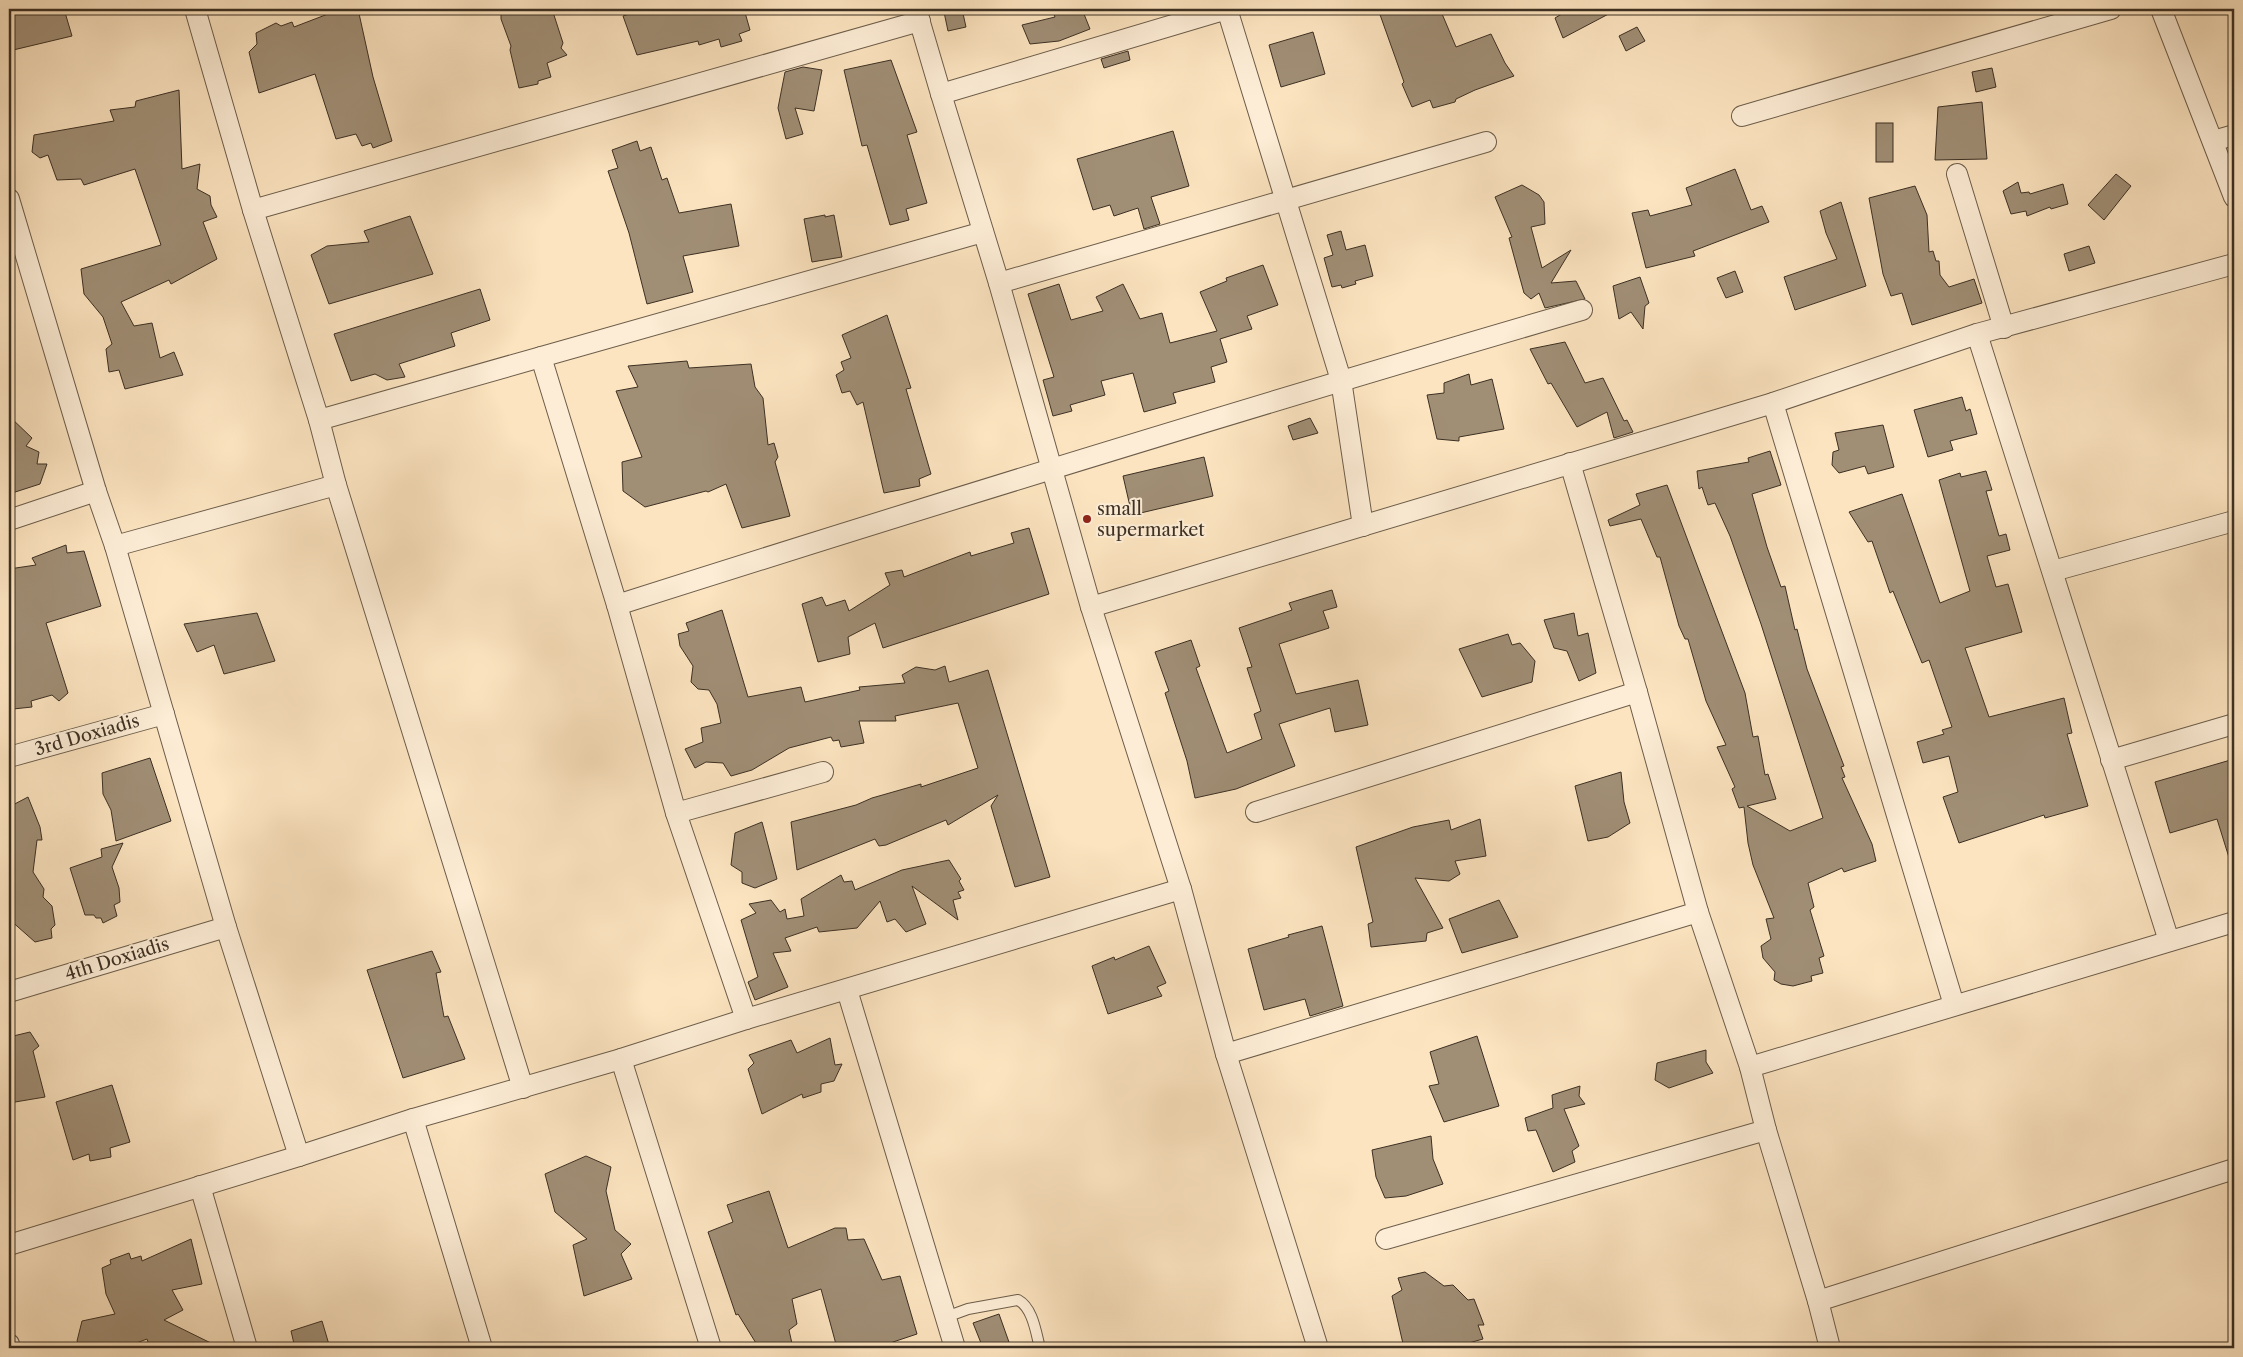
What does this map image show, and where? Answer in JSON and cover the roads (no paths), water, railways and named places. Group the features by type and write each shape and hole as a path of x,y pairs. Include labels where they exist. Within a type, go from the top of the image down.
{"street":[{"path":"195,9 252,210 319,420 336,485 522,1088"},
{"path":"940,94 1228,9 1341,380 1363,526"},
{"path":"1742,116 2111,9"},
{"path":"2161,9 2234,197"},
{"path":"252,210 918,15 940,94 999,283 1091,607 1180,889 1226,1054 1318,1348"},
{"path":"2213,141 2234,135"},
{"path":"999,283 1486,142"},
{"path":"1958,174 2004,328"},
{"path":"9,199 96,491 115,546 226,927 299,1156"},
{"path":"319,420 983,232"},
{"path":"1091,607 1773,403 1977,334 2234,264"},
{"path":"617,605 1051,468 1341,380 1582,310"},
{"path":"1977,334 2169,941"},
{"path":"541,357 617,605 676,813 746,1019"},
{"path":"1773,403 1954,1005"},
{"path":"1570,463 1637,692 1698,912 1750,1067 1766,1130 1818,1301 1830,1348"},
{"path":"115,546 336,485"},
{"path":"9,520 96,491"},
{"path":"2053,571 2234,521"},
{"path":"1256,812 1637,692"},
{"name":"3rd Doxiadis","path":"9,757 164,714"},
{"path":"2111,760 2234,724"},
{"path":"676,813 823,772"},
{"path":"9,1245 413,1119 621,1059 746,1019 1180,889"},
{"path":"1226,1054 1698,912"},
{"path":"1750,1067 2234,922"},
{"name":"4th Doxiadis","path":"9,992 226,927"},
{"path":"847,990 955,1348"},
{"path":"621,1059 711,1348"},
{"path":"413,1119 482,1348"},
{"path":"1386,1239 1766,1130"},
{"path":"1818,1301 2234,1169"},
{"path":"200,1186 247,1348"},
{"path":"9,1344 10,1348"}],"lane":[{"path":"946,1317 968,1309 1018,1300 1024,1303 1032,1318 1040,1348"}],"place":[{"name":"small supermarket","path":"1087,519"}]}
